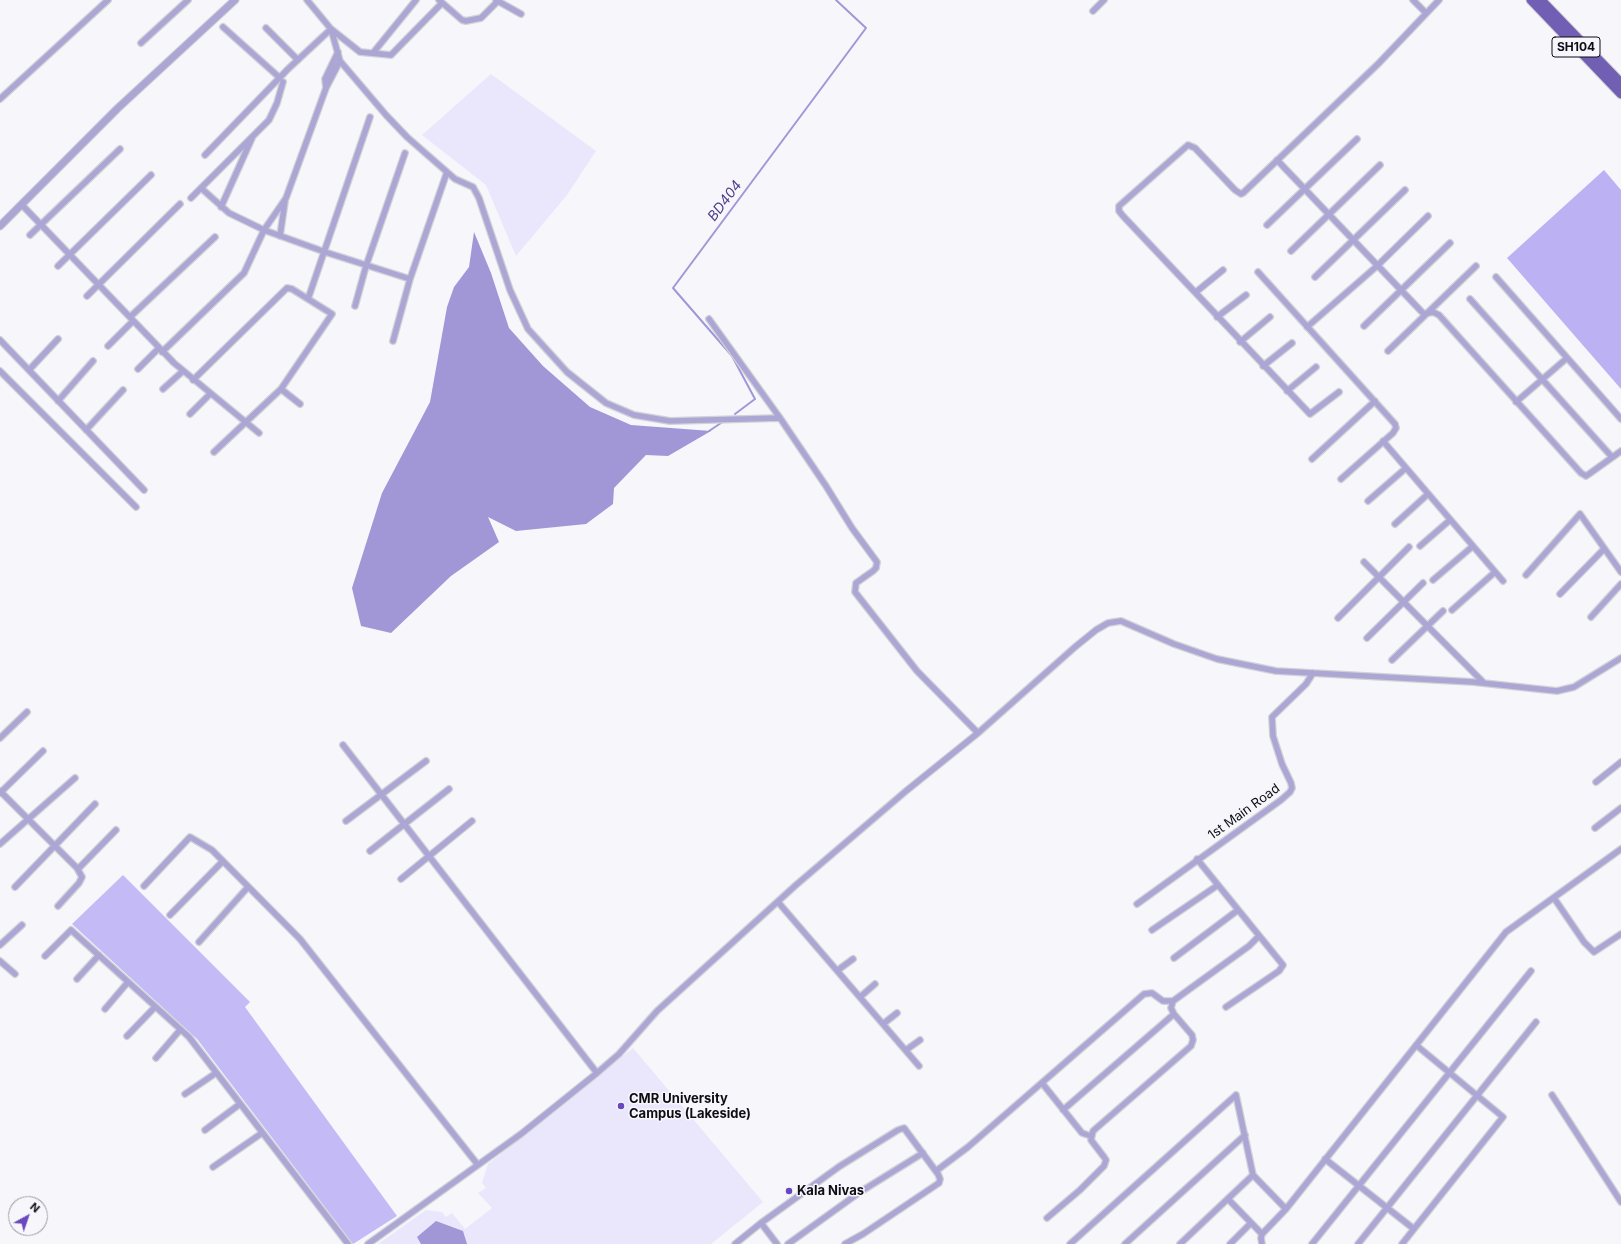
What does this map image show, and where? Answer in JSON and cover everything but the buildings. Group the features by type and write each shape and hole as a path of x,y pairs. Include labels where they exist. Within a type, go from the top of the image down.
{"main road":[{"name":"SH104","path":"1531,0 1621,94"},
{"name":"SH104","path":"1541,0 1621,83"}],"street":[{"path":"0,99 108,0"},
{"path":"141,43 188,0"},
{"path":"0,226 118,108 235,0"},
{"path":"307,0 331,29 360,52 391,55 441,1 462,20 466,21 481,18 497,1 521,14"},
{"path":"373,53 416,0"},
{"path":"1093,11 1104,0"},
{"path":"1413,0 1426,13"},
{"path":"1339,392 1310,414 1240,342 1196,292 1123,216 1119,211 1119,206 1188,145 1195,148 1235,190 1241,194 1378,64 1439,0"},
{"path":"223,27 281,80"},
{"path":"266,28 298,60"},
{"path":"331,29 340,61 386,115 406,137 455,179 473,187 479,198 510,290 528,329 567,372 606,404 634,416 670,421 780,418"},
{"path":"205,155 281,80 298,60 331,29"},
{"path":"326,88 325,79 338,52"},
{"path":"280,236 286,198 326,88 340,61"},
{"path":"191,198 254,135 273,113 281,80"},
{"path":"308,299 370,117"},
{"path":"221,207 254,135"},
{"path":"1266,225 1357,139"},
{"path":"30,235 120,149"},
{"path":"355,306 366,266 405,153"},
{"path":"1277,160 1421,311 1426,314 1433,312 1439,314 1516,402 1584,475 1589,474 1620,452"},
{"path":"1291,251 1380,165"},
{"path":"393,341 410,279 447,172"},
{"path":"58,266 151,175"},
{"path":"201,188 229,213 264,230 366,266 410,279"},
{"path":"1315,277 1405,190"},
{"path":"138,369 161,350 244,273 264,230 286,198"},
{"path":"87,296 180,204"},
{"path":"22,205 161,350 193,380 259,433"},
{"path":"1307,327 1377,266 1428,216"},
{"path":"108,346 132,319 215,236"},
{"path":"1364,326 1450,243"},
{"path":"1388,351 1476,266"},
{"path":"1196,292 1223,270"},
{"path":"1258,272 1396,424 1396,428 1393,432 1341,479"},
{"path":"1496,277 1621,419"},
{"path":"193,380 287,288 332,314 281,389 214,452"},
{"path":"1217,317 1246,295"},
{"path":"1470,300 1612,457"},
{"path":"1240,342 1270,317"},
{"path":"709,319 780,418 826,486 852,528 877,562 876,568 856,583 854,592 917,671 978,733"},
{"path":"29,370 58,339"},
{"path":"0,340 144,490"},
{"path":"1263,366 1292,343"},
{"path":"1516,402 1567,358"},
{"path":"58,401 94,361"},
{"path":"1287,391 1316,367"},
{"path":"0,371 136,507"},
{"path":"163,389 183,371"},
{"path":"281,389 300,404"},
{"path":"86,430 123,390"},
{"path":"190,414 210,394"},
{"path":"1312,459 1375,401"},
{"path":"1383,442 1502,581"},
{"path":"1368,502 1406,468"},
{"path":"1395,524 1428,494"},
{"path":"1526,575 1580,514 1621,572"},
{"path":"1420,546 1450,520"},
{"path":"1433,580 1473,546"},
{"path":"1338,618 1409,547"},
{"path":"1560,594 1604,549"},
{"path":"1364,562 1484,683"},
{"path":"1452,610 1495,572"},
{"path":"1367,638 1423,583"},
{"path":"1591,617 1621,584"},
{"path":"1392,660 1443,611"},
{"path":"368,1244 544,1117 619,1054 657,1011 778,902 906,791 978,733 1096,630 1114,622 1121,621 1174,644 1217,659 1276,670 1484,683 1557,691 1574,687 1621,658"},
{"name":"1st Main Road","path":"1137,904 1290,792 1292,788 1291,782 1282,764 1273,736 1272,718 1306,684 1313,673"},
{"path":"0,738 27,712"},
{"path":"343,744 596,1073"},
{"path":"43,751 0,792 29,818 78,870 82,877 80,883 58,906"},
{"path":"346,821 426,760"},
{"path":"1596,782 1621,762"},
{"path":"0,844 75,778"},
{"path":"370,851 449,789"},
{"path":"15,887 96,804"},
{"path":"1595,828 1621,808"},
{"path":"401,879 472,821"},
{"path":"78,870 116,830"},
{"path":"144,886 190,837 212,850 300,939 478,1166"},
{"path":"1262,1244 1262,1234 1286,1209 1506,932 1621,849"},
{"path":"1197,860 1283,966 1279,971 1226,1007"},
{"path":"170,915 223,862"},
{"path":"1152,930 1218,885"},
{"path":"199,942 248,887"},
{"path":"1554,898 1584,942 1594,952 1621,934"},
{"path":"778,902 919,1066"},
{"path":"1174,958 1238,910"},
{"path":"0,945 22,925"},
{"path":"45,956 71,930 189,1037 348,1244"},
{"path":"936,1172 968,1147 1144,994 1149,992 1163,1001 1173,1001 1249,946 1259,936"},
{"path":"77,980 98,955"},
{"path":"838,970 853,959"},
{"path":"0,961 15,974"},
{"path":"1312,1244 1531,971"},
{"path":"104,1009 128,982"},
{"path":"860,996 875,984"},
{"path":"1047,1218 1080,1190 1104,1166 1106,1160 1091,1140 1093,1131 1191,1046 1193,1040 1192,1035 1174,1014 1171,1008 1173,1001"},
{"path":"127,1036 155,1007"},
{"path":"883,1024 897,1013"},
{"path":"1063,1110 1174,1014"},
{"path":"1358,1244 1476,1094 1536,1022"},
{"path":"156,1058 180,1030"},
{"path":"906,1050 920,1040"},
{"path":"1402,1244 1503,1117 1416,1045"},
{"path":"185,1094 216,1073"},
{"path":"1042,1083 1082,1133 1091,1136"},
{"path":"1552,1094 1621,1202"},
{"path":"1070,1244 1236,1095 1253,1175 1286,1209"},
{"path":"205,1130 240,1104"},
{"path":"735,1244 761,1223 840,1166 898,1130 904,1128 936,1172 940,1179 939,1183 863,1234 845,1244"},
{"path":"213,1166 262,1133"},
{"path":"1125,1244 1245,1135"},
{"path":"788,1244 860,1192 923,1154"},
{"path":"1325,1159 1414,1229"},
{"path":"1180,1244 1253,1175"},
{"path":"1228,1199 1262,1234"},
{"path":"761,1223 777,1244"},
{"path":"1230,1244 1251,1223"}],"shaded area":[{"path":"491,74 596,151 567,195 516,256 486,185 422,135"},
{"path":"1604,170 1621,190 1621,389 1507,258"},
{"path":"474,232 491,273 509,328 543,366 590,407 631,425 711,431 668,456 646,455 614,488 613,504 586,524 516,531 488,517 499,542 451,576 391,633 361,626 352,588 382,493 430,402 447,307 454,287 469,267"},
{"path":"123,875 250,1002 245,1007 397,1216 353,1244 197,1039 72,924"},
{"name":"CMR University Campus (Lakeside)","path":"633,1048 763,1202 711,1244 378,1244 426,1210 442,1212 446,1217 452,1213 465,1229 492,1208 478,1193 486,1188 482,1183 488,1164"},
{"path":"436,1221 463,1231 467,1244 421,1244 417,1237"}],"waterway":[{"name":"BD404","path":"735,414 755,399 732,356 673,288 866,28 836,0"},
{"name":"BD404","path":"709,431 724,421"}],"place":[{"name":"CMR University Campus (Lakeside)","path":"621,1106"},
{"name":"Kala Nivas","path":"789,1191"}]}
